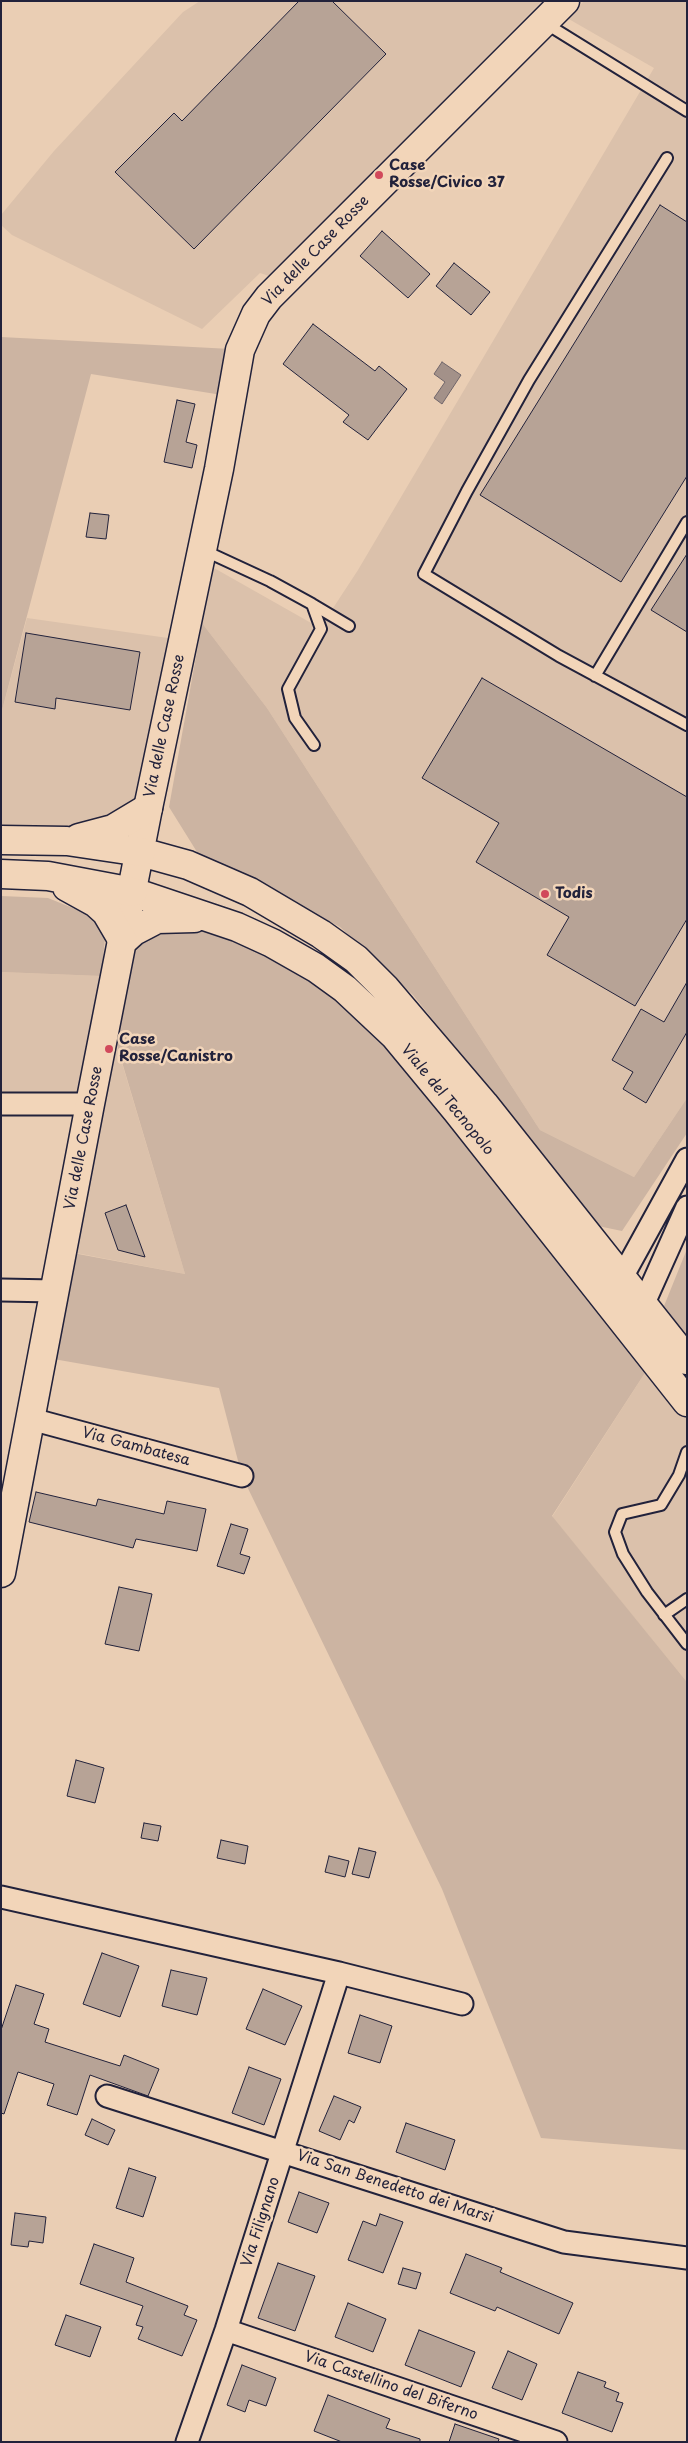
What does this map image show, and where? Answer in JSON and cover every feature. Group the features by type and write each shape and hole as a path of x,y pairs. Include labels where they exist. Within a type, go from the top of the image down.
{"main road":[{"name":"Via delle Case Rosse","path":"1,1573 90,1104 141,852 148,808 202,550 240,350 256,314 269,297 565,1"},
{"path":"1,840 67,840 113,829 148,808 168,842 188,865"},
{"name":"Viale del Tecnopolo","path":"67,840 141,852 188,865 250,892 321,934 356,959 386,990 484,1104 644,1303 687,1360"},
{"name":"Viale del Tecnopolo","path":"1,874 48,876 133,892 215,918 272,943 316,968 345,989 395,1036 457,1111 687,1402"},
{"path":"48,876 96,902 113,921 123,941 134,931 157,919 170,917 215,918"}],"street":[{"path":"1,1104 90,1104"},
{"path":"609,1302 687,1159"},
{"path":"644,1303 687,1207"},
{"path":"1,1290 55,1291"},
{"name":"Via Gambatesa","path":"31,1419 242,1476"},
{"path":"1,1897 339,1973 462,2004"},
{"name":"Via Filignano","path":"186,2442 226,2330 339,1973"},
{"name":"Via San Benedetto dei Marsi","path":"107,2096 284,2150 564,2242 687,2258"},
{"name":"Via Castellino del Biferno","path":"226,2330 556,2442"}],"lane":[{"path":"544,22 687,111"},
{"path":"668,158 529,380 467,490 424,574 559,656 687,725"},
{"path":"595,676 687,522"},
{"path":"202,550 270,581 349,626"},
{"path":"312,604 320,629 288,689 295,718 314,745"},
{"path":"687,1452 679,1475 661,1505 622,1514 615,1532 623,1554 646,1592 687,1644"},
{"path":"664,1615 687,1599"}],"shaded area":[{"path":"200,1 542,1 269,276 260,273 202,329 12,235 1,225 1,215 54,151 183,12"},
{"path":"584,1 687,1 687,1098 634,1177 540,1130 267,708 202,623 214,568 320,628 358,570 654,68 567,18"},
{"path":"1,337 231,349 222,395 91,374 1,714"},
{"path":"442,362 461,375 442,404 434,398 445,382 434,374"},
{"path":"27,618 168,638 134,805 82,827 1,831 1,714"},
{"path":"202,623 267,708 540,1130 634,1177 687,1098 687,1133 622,1231 598,1226 413,995 340,927 197,852 169,807"},
{"path":"133,892 345,989 654,1359 552,1516 687,1682 687,2150 541,2138 442,1889 242,1476 219,1388 42,1357 62,1251 185,1274 108,1015"},
{"path":"1,896 48,898 90,915 105,939 101,976 1,972"},
{"path":"1,972 101,976 76,1093 1,1094"},
{"path":"113,1033 185,1274 76,1253"},
{"path":"687,1249 687,1335 664,1306"},
{"path":"654,1359 687,1401 687,1682 552,1517"}],"building":[{"path":"299,1 332,1 386,54 194,249 115,172 174,113 182,121"},
{"path":"660,205 687,222 687,476 621,582 480,495"},
{"path":"382,231 430,274 408,298 360,256"},
{"path":"454,263 490,292 471,315 436,286"},
{"path":"313,324 375,371 379,366 407,389 368,440 343,422 349,415 283,364"},
{"path":"177,400 195,404 186,442 197,445 192,468 164,462"},
{"path":"90,513 109,515 106,539 86,537"},
{"path":"687,554 687,632 651,610"},
{"path":"26,633 140,652 130,710 56,698 55,709 15,702"},
{"path":"482,678 687,797 687,919 635,1006 547,955 569,917 476,862 499,823 422,778"},
{"path":"687,982 687,1032 646,1103 623,1089 633,1072 612,1060 641,1009 664,1022"},
{"path":"126,1205 145,1257 118,1250 105,1213"},
{"path":"36,1492 96,1506 98,1499 164,1514 167,1501 206,1509 197,1551 136,1539 133,1548 29,1522"},
{"path":"231,1524 248,1529 240,1554 250,1557 244,1574 217,1566"},
{"path":"119,1587 152,1594 139,1651 105,1644"},
{"path":"76,1760 104,1768 95,1803 67,1796"},
{"path":"144,1823 161,1826 158,1841 141,1838"},
{"path":"221,1840 248,1846 245,1864 217,1858"},
{"path":"359,1848 376,1852 369,1878 352,1874"},
{"path":"329,1856 349,1861 345,1877 325,1872"},
{"path":"102,1953 139,1966 120,2017 83,2004"},
{"path":"171,1970 207,1978 197,2015 162,2006"},
{"path":"16,1985 44,1994 34,2024 49,2029 45,2042 120,2066 124,2055 159,2069 148,2096 90,2075 77,2115 47,2105 54,2084 18,2072 4,2114 1,2113 1,2030"},
{"path":"263,1989 302,2006 285,2045 246,2029"},
{"path":"360,2015 392,2026 380,2063 348,2053"},
{"path":"249,2067 281,2079 264,2125 232,2113"},
{"path":"334,2096 361,2107 354,2123 349,2120 340,2140 319,2131"},
{"path":"92,2119 115,2130 108,2145 85,2135"},
{"path":"406,2123 455,2140 445,2170 396,2152"},
{"path":"129,2168 156,2177 143,2217 116,2208"},
{"path":"299,2192 329,2203 317,2233 288,2222"},
{"path":"15,2213 46,2217 43,2243 29,2241 28,2247 11,2245"},
{"path":"380,2214 403,2222 383,2273 348,2260 363,2221 376,2226"},
{"path":"94,2244 134,2258 126,2282 188,2306 184,2315 197,2320 182,2356 138,2339 143,2327 136,2325 143,2306 80,2284"},
{"path":"466,2254 502,2268 500,2272 573,2303 559,2334 497,2307 495,2311 450,2293"},
{"path":"278,2263 315,2276 295,2331 258,2318"},
{"path":"403,2268 421,2273 416,2289 398,2284"},
{"path":"348,2303 386,2319 373,2352 335,2337"},
{"path":"66,2315 101,2327 90,2357 55,2345"},
{"path":"419,2330 475,2352 461,2387 405,2365"},
{"path":"508,2351 537,2364 522,2400 492,2388"},
{"path":"242,2365 276,2378 266,2406 249,2400 245,2412 227,2405"},
{"path":"578,2372 606,2382 604,2387 619,2393 616,2401 623,2403 612,2432 562,2413"},
{"path":"328,2395 390,2419 386,2428 420,2439 420,2442 342,2442 314,2431"},
{"path":"455,2424 499,2439 498,2442 449,2442"}],"place":[{"name":"Case Rosse/Civico 37","path":"379,175"},
{"name":"Todis","path":"545,894"},
{"name":"Case Rosse/Canistro","path":"109,1049"}]}
